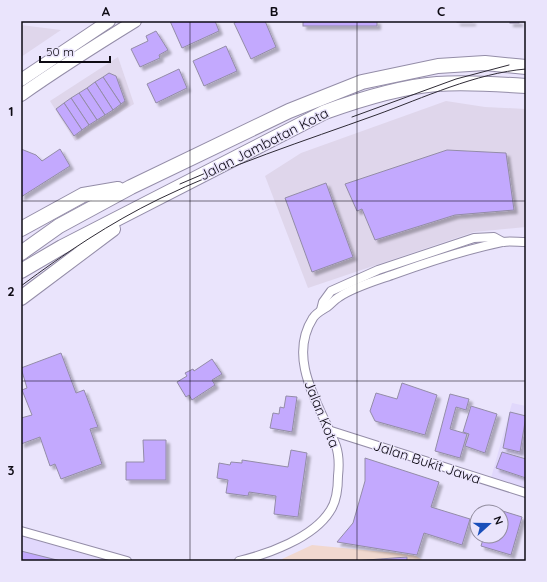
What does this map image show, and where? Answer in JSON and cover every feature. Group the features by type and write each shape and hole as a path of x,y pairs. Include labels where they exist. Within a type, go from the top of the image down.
{"highway":[{"name":"Jalan Jambatan Kota","path":"130,187 289,111 362,82 438,66 485,63 526,67"},
{"name":"Jalan Jambatan Kota","path":"21,271 39,259 325,112 361,99 398,90 437,84 480,83 526,86"},
{"path":"21,229 83,195 130,187"},
{"path":"21,253 59,226 130,187"},
{"path":"21,298 145,205"}],"main road":[{"path":"21,80 107,21"},
{"path":"21,95 134,21"}],"street":[{"path":"107,21 114,34"},
{"name":"Jalan Kota","path":"321,310 323,302 331,291 378,270 474,238 494,237 503,242"},
{"path":"514,242 526,238"},
{"name":"Jalan Kota","path":"239,561 260,556 294,540 317,526 330,511 338,492 339,469 337,448 310,390 304,367 304,341 306,332 313,317 343,294 382,279 474,247 494,245 503,242 526,242"},
{"path":"378,270 382,279"},
{"name":"Jalan Bukit Jawa","path":"328,430 526,493"},
{"path":"21,531 126,561"}],"shaded area":[{"path":"21,25 61,30 21,57"},
{"path":"118,57 134,104 75,141 50,101"},
{"path":"446,101 485,107 526,109 526,227 474,232 308,288 265,176 301,153"},
{"path":"512,403 526,406 526,489 491,478"},
{"path":"21,536 84,554 112,561 21,561"},
{"path":"312,545 416,556 424,561 283,561 282,559"}],"building":[{"path":"170,21 215,21 219,31 182,48"},
{"path":"238,21 265,21 276,47 251,59 234,23"},
{"path":"303,21 377,21 377,26 303,26"},
{"path":"472,21 472,22 457,22"},
{"path":"510,21 519,21 519,23 510,23"},
{"path":"156,31 168,50 159,55 160,58 140,67 131,49 148,41 146,36"},
{"path":"226,46 237,71 204,86 193,61"},
{"path":"179,69 187,88 156,103 147,84"},
{"path":"109,73 116,76 125,101 121,104 103,77"},
{"path":"103,77 121,104 113,110 95,82"},
{"path":"95,82 113,110 105,115 87,88"},
{"path":"87,88 105,115 97,120 79,93"},
{"path":"79,93 97,120 89,125 71,98"},
{"path":"71,98 89,125 82,130 64,103"},
{"path":"64,103 82,130 74,136 56,109"},
{"path":"21,149 36,155 42,161 60,149 70,166 21,197"},
{"path":"447,150 506,153 514,210 455,215 375,240 362,209 357,211 345,184"},
{"path":"326,183 353,257 312,272 285,198"},
{"path":"61,353 76,393 84,390 98,427 90,429 102,464 61,479 55,464 50,466 40,437 21,444 21,418 32,415 22,390 27,388 21,368"},
{"path":"212,359 222,374 212,380 215,385 192,400 189,395 186,397 177,382 187,376 185,373 193,369 194,371"},
{"path":"402,383 437,395 425,435 375,421 370,411 376,393 397,399"},
{"path":"450,394 469,399 466,410 456,407 450,429 467,434 460,458 435,451"},
{"path":"286,396 297,397 292,432 270,428 273,413 279,414 280,407 284,408"},
{"path":"471,406 497,414 485,453 465,446 469,434 463,432"},
{"path":"510,412 526,416 520,452 503,448"},
{"path":"143,440 166,440 166,480 126,480 126,462 144,462"},
{"path":"291,450 307,453 298,517 274,514 276,496 249,492 248,496 226,493 228,480 217,478 219,463 230,465 231,462 242,463 242,460 288,467"},
{"path":"502,452 526,459 526,478 496,468"},
{"path":"365,458 439,482 431,507 469,519 462,545 424,533 417,555 337,542 353,523 365,481"},
{"path":"509,513 522,517 511,555 481,546 482,544 509,544"},
{"path":"21,551 61,561 21,561"},
{"path":"407,557 407,561 353,561"}],"tram line":[{"path":"352,117 456,79 509,65"},
{"path":"21,286 71,250 105,228 159,199 212,175 450,87 488,75 526,69"},
{"path":"180,184 208,172"}]}
